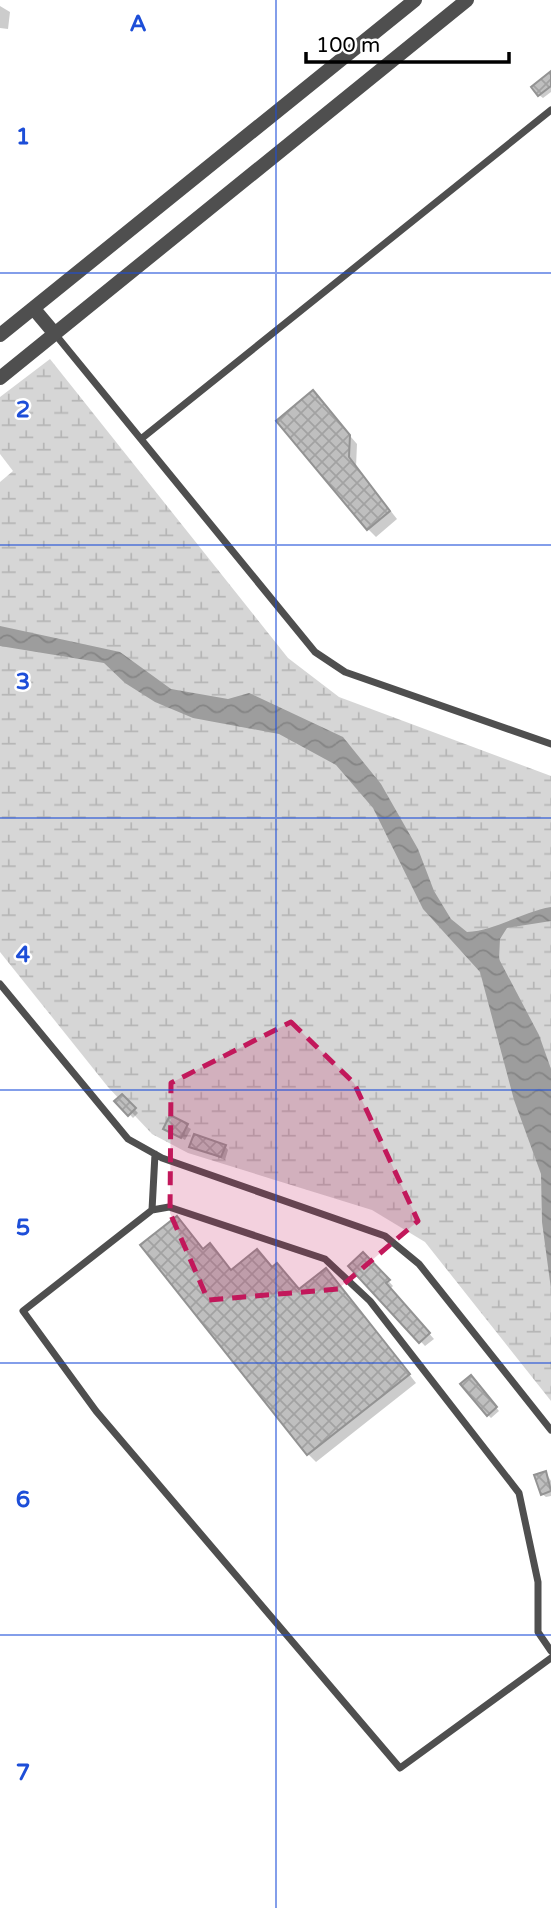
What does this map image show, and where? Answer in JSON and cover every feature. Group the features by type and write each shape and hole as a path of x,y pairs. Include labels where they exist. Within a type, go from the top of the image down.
{"street":[{"path":"0,335 415,0"},
{"path":"0,378 467,0"},
{"path":"34,309 55,334"}],"lane":[{"path":"141,439 551,110"},
{"path":"55,334 315,652 345,672 551,744"},
{"path":"0,984 128,1139 155,1154 385,1236 419,1264 551,1430"},
{"path":"152,1210 155,1154"},
{"path":"551,1651 538,1632 538,1582 519,1493 370,1301 325,1259 169,1207 152,1210 23,1311 96,1410 400,1768 551,1658"}],"highlighted area":[{"path":"291,1022 354,1083 418,1221 338,1289 208,1300 170,1213 171,1083"}],"green space":[{"path":"50,359 288,658 339,697 551,776 551,1401 425,1242 372,1210 188,1153 152,1134 108,1087 0,952 0,482 13,471 0,454 0,397"}],"water":[{"path":"0,626 120,652 171,689 228,699 249,693 343,737 381,784 418,849 434,891 451,919 467,932 489,928 551,907 551,921 507,928 500,939 499,959 539,1035 551,1069 551,1289 542,1222 541,1174 514,1100 480,972 423,909 373,808 336,765 279,734 193,718 155,702 125,683 104,663 0,646"}],"building":[{"path":"551,71 551,86 538,96 531,87"},
{"path":"313,390 350,435 349,457 390,511 367,530 276,421"},
{"path":"122,1094 136,1108 128,1116 114,1101"},
{"path":"170,1115 188,1124 181,1138 163,1129"},
{"path":"194,1134 226,1145 221,1157 189,1147"},
{"path":"177,1216 203,1249 210,1243 231,1270 257,1249 272,1267 277,1263 299,1289 326,1268 410,1374 307,1455 140,1245"},
{"path":"363,1252 390,1280 386,1283 430,1333 419,1343 348,1266"},
{"path":"471,1375 497,1407 487,1416 460,1384"},
{"path":"546,1471 551,1491 541,1495 534,1475"}]}
